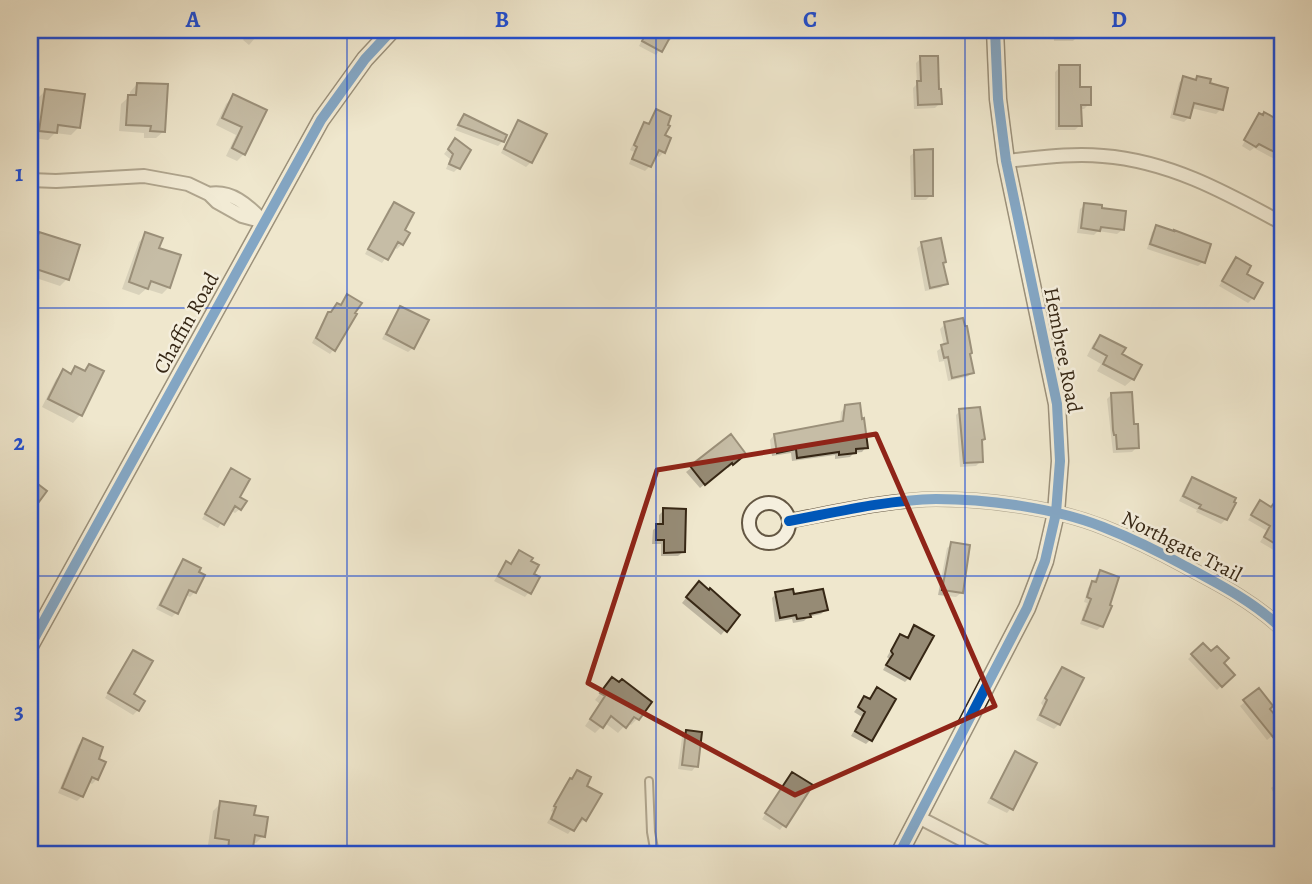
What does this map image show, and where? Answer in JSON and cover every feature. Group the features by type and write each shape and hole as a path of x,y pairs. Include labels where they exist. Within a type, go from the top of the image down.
{"street":[{"name":"Chaffin Road","path":"30,646 321,120 365,59 392,30"},
{"name":"Hembree Road","path":"899,854 1027,608 1045,561 1056,513 1060,461 1056,404 1006,162 995,30"},
{"path":"1006,162 1062,155 1104,156 1150,163 1194,177 1282,223"},
{"path":"30,180 144,176 188,184 209,194 220,192 247,204 264,222"},
{"name":"Northgate Trail","path":"789,521 889,503 935,499 989,502 1056,513 1100,526 1144,544 1230,589 1282,629"},
{"path":"918,817 990,854"}],"lane":[{"path":"649,781 651,832 655,854"}],"highlighted area":[{"path":"876,434 995,706 795,795 588,683 657,470"}],"building":[{"path":"648,30 674,30 662,52 642,41"},
{"path":"920,56 938,56 942,104 918,105"},
{"path":"1059,65 1080,65 1080,87 1091,87 1091,105 1081,105 1082,126 1059,126"},
{"path":"1183,76 1196,80 1197,76 1211,79 1210,83 1228,88 1223,110 1194,103 1190,118 1174,114"},
{"path":"137,83 168,84 165,132 150,131 151,126 126,125 128,95 136,95"},
{"path":"45,89 85,94 80,128 58,125 57,133 39,131"},
{"path":"233,94 267,110 245,155 232,148 242,127 222,118"},
{"path":"656,109 671,116 665,135 671,138 665,153 659,150 651,167 632,159 637,147 634,145 644,122 649,124"},
{"path":"1264,112 1282,122 1282,156 1259,144 1256,147 1244,140 1259,113 1263,115"},
{"path":"464,114 507,135 504,142 458,125"},
{"path":"518,120 547,134 532,163 504,149"},
{"path":"455,138 471,150 460,169 449,164 453,154 448,149"},
{"path":"933,149 933,196 915,196 914,150"},
{"path":"394,202 414,213 405,230 410,233 403,245 398,242 388,260 368,249"},
{"path":"1084,203 1126,211 1124,230 1101,227 1100,231 1081,228"},
{"path":"1156,225 1211,244 1205,263 1150,244"},
{"path":"39,232 80,245 69,280 30,267"},
{"path":"145,232 163,238 159,248 181,255 170,288 151,281 148,289 129,282"},
{"path":"941,238 948,284 930,288 921,242"},
{"path":"1236,257 1251,266 1247,274 1263,283 1254,299 1222,281"},
{"path":"347,294 362,303 335,351 316,338 328,312 331,312 337,303 341,305"},
{"path":"400,306 429,320 414,349 386,334"},
{"path":"963,318 967,326 974,373 952,378 948,357 944,358 941,345 948,343 944,322"},
{"path":"1100,335 1126,348 1122,354 1142,365 1134,380 1103,364 1107,356 1093,348"},
{"path":"89,364 104,371 82,416 48,399 63,369 71,374 75,366 85,371"},
{"path":"1132,392 1139,448 1117,449 1111,393"},
{"path":"860,403 868,448 856,449 856,453 839,455 839,452 797,458 796,449 777,453 774,434 843,421 845,405"},
{"path":"980,407 985,439 982,440 983,462 964,463 959,409"},
{"path":"731,434 746,454 705,485 690,466"},
{"path":"231,468 250,479 240,497 247,501 241,510 235,506 224,525 205,514"},
{"path":"1192,477 1236,498 1227,520 1199,508 1201,505 1183,496"},
{"path":"30,478 47,491 30,514"},
{"path":"1260,500 1271,507 1274,503 1281,507 1282,505 1282,548 1264,537 1270,526 1251,515"},
{"path":"663,508 686,509 685,552 664,553 664,540 656,540 656,524 663,524"},
{"path":"951,542 970,545 963,593 942,590"},
{"path":"519,550 539,565 534,574 540,577 531,594 498,576 506,561 511,564"},
{"path":"183,559 201,568 199,572 205,575 196,593 189,590 178,614 160,605"},
{"path":"1100,570 1119,577 1110,605 1112,606 1103,627 1083,620 1091,599 1087,597 1092,581 1096,582"},
{"path":"699,581 740,615 727,632 686,597"},
{"path":"793,589 794,594 823,589 828,610 810,614 811,617 797,619 796,615 780,618 775,592"},
{"path":"914,625 934,636 910,679 886,665 900,634 908,638"},
{"path":"1203,643 1211,651 1217,646 1229,658 1224,663 1235,675 1222,687 1191,654"},
{"path":"133,650 153,661 134,694 145,701 139,711 108,693"},
{"path":"1062,667 1084,678 1060,725 1040,715 1047,700 1045,698"},
{"path":"612,677 619,682 622,679 652,702 639,720 634,717 626,728 611,716 603,728 590,719 605,696 600,693"},
{"path":"877,687 896,699 872,741 855,731 865,712 858,707 864,696 870,699"},
{"path":"1259,688 1273,706 1270,709 1282,724 1282,730 1273,737 1243,700"},
{"path":"686,730 702,732 698,767 682,765"},
{"path":"83,738 103,747 99,759 106,762 98,780 92,777 83,797 62,788"},
{"path":"1015,751 1037,763 1013,810 991,798"},
{"path":"577,770 591,777 587,786 602,794 586,821 582,818 574,831 551,819 556,807 554,806"},
{"path":"792,772 813,785 786,827 765,813"},
{"path":"220,801 256,806 254,815 268,817 265,837 255,835 252,854 228,852 229,840 215,838"}],"cycle path":[{"path":"30,646 321,120 365,59 392,30"},
{"path":"899,854 1027,608 1045,561 1056,513 1060,461 1057,404 1006,161 998,99 995,30"},
{"path":"789,521 881,504 936,499 999,503 1043,510 1084,520 1155,550 1236,594 1282,629"}]}
